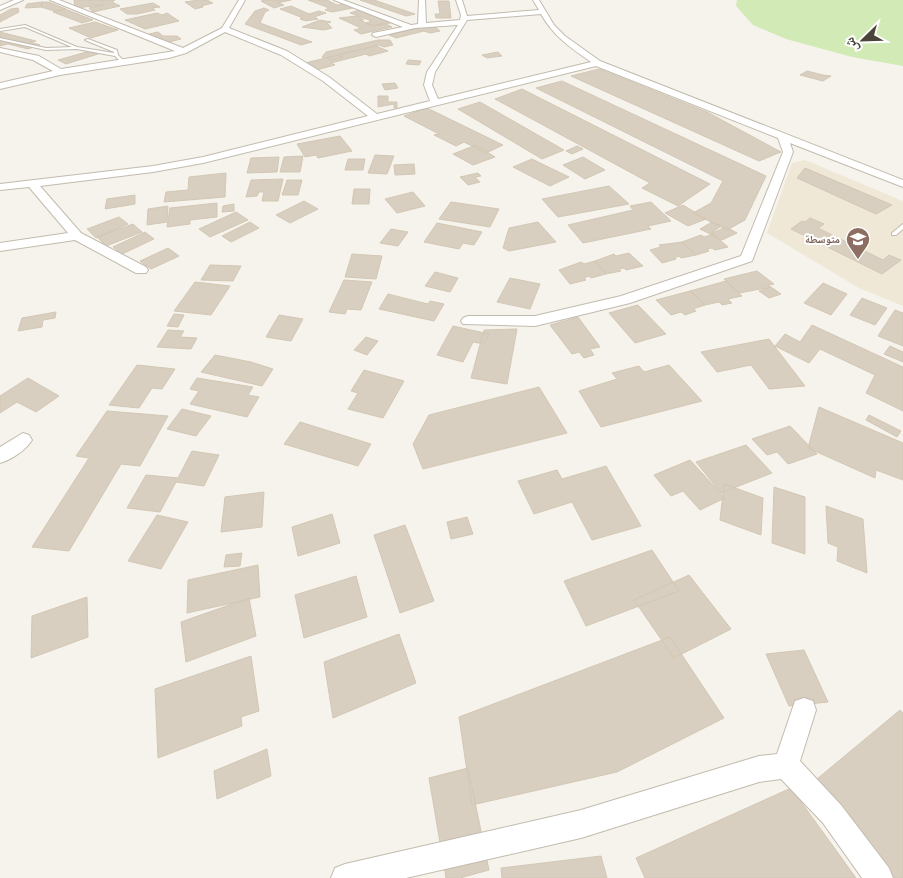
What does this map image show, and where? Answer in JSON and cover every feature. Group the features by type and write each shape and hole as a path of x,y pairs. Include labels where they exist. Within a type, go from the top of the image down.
{"street":[{"path":"0,8 20,0"},
{"path":"53,0 183,51"},
{"path":"0,86 60,72 166,56 183,51 225,29 242,0"},
{"path":"337,0 411,27"},
{"path":"422,0 422,25"},
{"path":"435,102 428,85 431,72 463,20 459,0"},
{"path":"536,0 551,26 562,38 597,63 903,184"},
{"path":"376,35 422,25 544,12"},
{"path":"225,29 284,53 326,79 374,117"},
{"path":"0,50 36,58 60,72"},
{"path":"0,61 13,53"},
{"path":"0,187 153,169 203,160 597,63"},
{"path":"468,321 535,321 544,319 625,300 747,258 788,152 782,135"},
{"path":"32,183 77,236 141,270"},
{"path":"0,248 77,236"},
{"path":"0,456 23,440"},
{"path":"786,765 804,710"},
{"path":"345,878 581,824 759,769 786,765"},
{"path":"786,765 832,814 879,878"}],"lane":[{"path":"8,22 3,25 10,27"},
{"path":"0,30 25,26 77,48"},
{"path":"0,39 46,49 77,48 116,55"},
{"path":"87,40 116,52 116,55 124,63"},
{"path":"894,234 903,226"}],"shaded area":[{"name":"متوسطة","path":"805,160 903,201 903,306 859,288 767,233 792,163"}],"green space":[{"path":"737,0 903,0 903,66 852,57 786,39 753,25 736,6"}],"building":[{"path":"74,0 115,0 112,2 120,6 93,12 89,8 103,5 75,8"},
{"path":"207,0 213,3 195,9 185,2"},
{"path":"291,0 278,3 284,5 274,8 261,1"},
{"path":"308,0 327,0 337,5 347,4 353,8 332,12 325,10 329,8"},
{"path":"360,0 374,0 415,14 406,16"},
{"path":"438,1 449,1 451,18 436,18 435,14 440,14"},
{"path":"42,2 49,2 66,9 54,11 41,7"},
{"path":"42,2 41,7 25,8 27,4"},
{"path":"153,3 160,7 137,14 127,14 120,9"},
{"path":"291,6 309,14 319,11 326,13 314,17 318,19 306,21 280,9"},
{"path":"18,8 19,12 0,22 0,15 11,9"},
{"path":"264,8 269,10 265,12 260,23 312,42 301,45 245,24 255,11"},
{"path":"65,9 93,20 82,23 53,12"},
{"path":"359,10 395,22 374,26 366,23 372,21 350,13"},
{"path":"157,13 162,15 167,13 179,21 145,29 125,20"},
{"path":"357,16 364,20 360,20 372,26 384,23 392,27 361,34 354,30 361,28 339,18"},
{"path":"320,20 331,22 327,23 332,28 324,30 302,27"},
{"path":"95,22 118,30 91,38 69,28"},
{"path":"424,26 434,26 440,31 430,33 424,31 396,38 389,35"},
{"path":"0,32 36,41 30,42 40,45 28,49 8,44 0,46"},
{"path":"158,32 163,36 177,36 181,39 161,44 149,34"},
{"path":"378,40 390,40 393,45 384,47 379,45 340,54 343,57 333,60 322,57 326,52"},
{"path":"376,46 388,51 369,56 366,54 331,63 335,65 316,70 305,63"},
{"path":"90,51 98,54 66,64 58,60"},
{"path":"498,52 502,56 487,58 482,55"},
{"path":"408,60 421,61 419,65 406,64"},
{"path":"599,69 707,112 781,152 759,161 571,76"},
{"path":"807,71 831,76 823,81 800,75"},
{"path":"562,81 766,176 745,220 727,230 693,213 711,203 723,181 536,88"},
{"path":"395,83 398,88 385,90 382,84"},
{"path":"522,89 710,184 678,206 642,188 650,183 495,99"},
{"path":"378,96 388,96 388,102 397,102 397,108 394,108 394,104 378,107"},
{"path":"480,102 564,150 542,159 458,109"},
{"path":"427,108 503,145 486,153 464,142 456,146 434,135 439,134 404,116"},
{"path":"340,136 352,151 318,158 316,155 305,157 297,144"},
{"path":"476,145 495,157 473,165 453,154"},
{"path":"577,146 583,149 572,154 566,151"},
{"path":"375,155 394,156 387,174 368,173"},
{"path":"303,156 300,172 280,172 284,157"},
{"path":"279,157 277,172 247,173 251,158"},
{"path":"583,157 605,170 585,179 563,165"},
{"path":"348,159 365,159 363,170 345,170"},
{"path":"532,159 569,177 550,186 513,167"},
{"path":"414,164 415,174 395,175 394,165"},
{"path":"805,168 892,205 876,214 797,178"},
{"path":"226,173 225,197 164,202 166,192 188,190 189,177"},
{"path":"478,173 481,176 475,177 480,182 468,185 460,177"},
{"path":"283,179 278,201 262,201 264,192 259,192 257,196 246,197 251,180"},
{"path":"287,180 302,180 298,195 282,195"},
{"path":"609,186 629,204 558,217 542,199"},
{"path":"354,189 370,189 369,204 352,204"},
{"path":"413,192 425,206 397,213 385,199"},
{"path":"135,195 135,204 105,209 107,199"},
{"path":"304,201 318,209 290,223 276,215"},
{"path":"451,202 499,209 490,227 439,219"},
{"path":"651,202 671,221 648,226 651,229 583,243 568,225 633,210 630,206"},
{"path":"217,203 217,217 190,220 190,224 167,227 170,208"},
{"path":"234,204 234,211 222,212 223,206"},
{"path":"683,205 706,219 688,226 665,213"},
{"path":"168,206 167,222 147,225 148,209"},
{"path":"236,212 248,220 210,237 199,229"},
{"path":"119,217 128,224 96,238 87,229"},
{"path":"810,218 824,224 818,228 883,260 889,255 901,260 882,274 791,229"},
{"path":"250,222 259,228 231,242 222,236"},
{"path":"538,222 556,242 509,251 503,248 509,228"},
{"path":"712,222 721,226 710,234 700,229"},
{"path":"437,223 482,232 474,245 463,243 459,249 424,242"},
{"path":"133,224 142,232 106,246 97,237"},
{"path":"726,227 737,233 722,240 710,234"},
{"path":"391,229 408,232 398,246 380,243"},
{"path":"145,232 154,239 122,254 113,247"},
{"path":"713,234 728,247 715,250 712,248 707,249 709,251 696,255 682,242 701,235 704,237"},
{"path":"682,242 696,255 681,258 679,256 674,258 676,259 662,263 650,250 661,247 659,245"},
{"path":"168,248 179,256 151,269 140,261"},
{"path":"629,253 643,266 626,270 624,268 619,269 621,271 606,274 595,261 614,254 616,256"},
{"path":"352,254 382,256 376,279 345,277"},
{"path":"595,261 606,274 591,278 589,276 584,278 586,280 570,284 559,270 581,262 584,264"},
{"path":"210,265 241,266 233,281 201,280"},
{"path":"757,271 774,284 768,285 771,287 739,293 724,279"},
{"path":"435,272 458,278 450,292 425,286"},
{"path":"510,278 540,284 530,309 497,302"},
{"path":"344,280 372,282 361,310 347,309 345,314 329,312"},
{"path":"726,281 742,296 728,299 732,303 722,305 719,302 705,305 690,291"},
{"path":"195,282 230,286 211,315 174,311"},
{"path":"823,283 847,294 831,315 804,303"},
{"path":"771,287 781,294 769,298 759,291"},
{"path":"690,291 705,305 693,309 696,311 685,315 681,312 671,315 656,300"},
{"path":"388,294 428,304 430,301 444,304 434,321 379,309"},
{"path":"862,298 887,308 875,325 850,315"},
{"path":"638,305 666,334 635,343 609,313"},
{"path":"895,310 903,313 903,346 878,336"},
{"path":"56,312 55,318 43,320 42,327 18,331 22,318"},
{"path":"174,314 184,315 178,327 167,326"},
{"path":"279,315 303,319 291,341 266,337"},
{"path":"578,317 600,347 590,349 594,355 584,358 579,352 572,354 550,325"},
{"path":"812,325 903,367 903,411 866,393 875,375 820,349 809,363 775,346 785,334 800,342"},
{"path":"453,326 489,334 484,344 473,342 463,362 437,355"},
{"path":"517,329 507,384 471,378 484,330"},
{"path":"168,330 184,331 180,337 197,338 191,349 157,347"},
{"path":"366,337 378,341 367,355 354,350"},
{"path":"769,339 805,386 769,389 751,365 717,372 701,352"},
{"path":"890,346 903,352 903,362 884,354"},
{"path":"215,355 251,362 273,369 262,386 201,372"},
{"path":"137,365 175,369 162,389 152,388 139,408 109,405"},
{"path":"669,365 702,401 601,427 579,391 617,379 612,373 639,366 644,372"},
{"path":"364,370 404,381 383,418 348,409 358,393 351,391"},
{"path":"28,378 59,396 36,412 17,402 0,413 0,396"},
{"path":"197,378 253,387 248,395 259,397 247,417 190,404 199,391 190,389"},
{"path":"539,387 567,433 423,469 413,444 429,415"},
{"path":"819,407 903,443 903,480 876,470 875,478 808,448"},
{"path":"182,409 211,416 196,436 167,429"},
{"path":"107,411 168,416 140,466 121,464 69,551 32,547 89,458 76,456"},
{"path":"869,415 901,431 897,437 866,420"},
{"path":"300,422 371,444 358,466 284,444"},
{"path":"790,426 817,454 788,464 777,452 767,455 752,439"},
{"path":"746,445 772,473 721,493 696,462"},
{"path":"192,451 219,455 204,486 176,482 160,512 127,508 146,475 178,478"},
{"path":"690,460 725,498 700,510 683,491 671,496 654,475"},
{"path":"606,466 641,526 592,540 572,502 534,514 518,481 557,470 562,479"},
{"path":"724,484 763,498 761,535 720,520"},
{"path":"774,487 805,497 805,554 772,543"},
{"path":"264,492 262,527 221,532 225,497"},
{"path":"826,506 863,519 867,573 837,561 838,547 828,543"},
{"path":"332,514 340,543 298,556 292,527"},
{"path":"157,515 188,522 161,569 128,561"},
{"path":"467,517 473,534 451,539 447,522"},
{"path":"405,525 434,601 400,613 374,535"},
{"path":"652,550 679,591 586,626 564,581"},
{"path":"242,553 240,566 224,567 226,555"},
{"path":"258,565 260,597 187,613 188,580"},
{"path":"689,575 731,629 674,658 634,600"},
{"path":"356,576 367,617 304,638 295,595"},
{"path":"87,597 88,637 31,658 32,616"},
{"path":"249,598 256,636 186,662 181,622"},
{"path":"399,634 416,683 333,718 324,662"},
{"path":"670,637 724,718 617,772 472,805 459,717"},
{"path":"804,650 828,702 789,706 766,654"},
{"path":"251,656 259,711 241,717 242,726 158,758 155,689"},
{"path":"900,710 903,713 903,878 890,878 817,779"},
{"path":"267,749 271,776 217,799 214,771"},
{"path":"468,768 489,870 460,878 446,878 429,778"},
{"path":"791,788 856,878 645,878 636,858"},
{"path":"601,856 607,878 502,878 501,868"}],"place":[{"name":"متوسطة","path":"858,260"}]}
